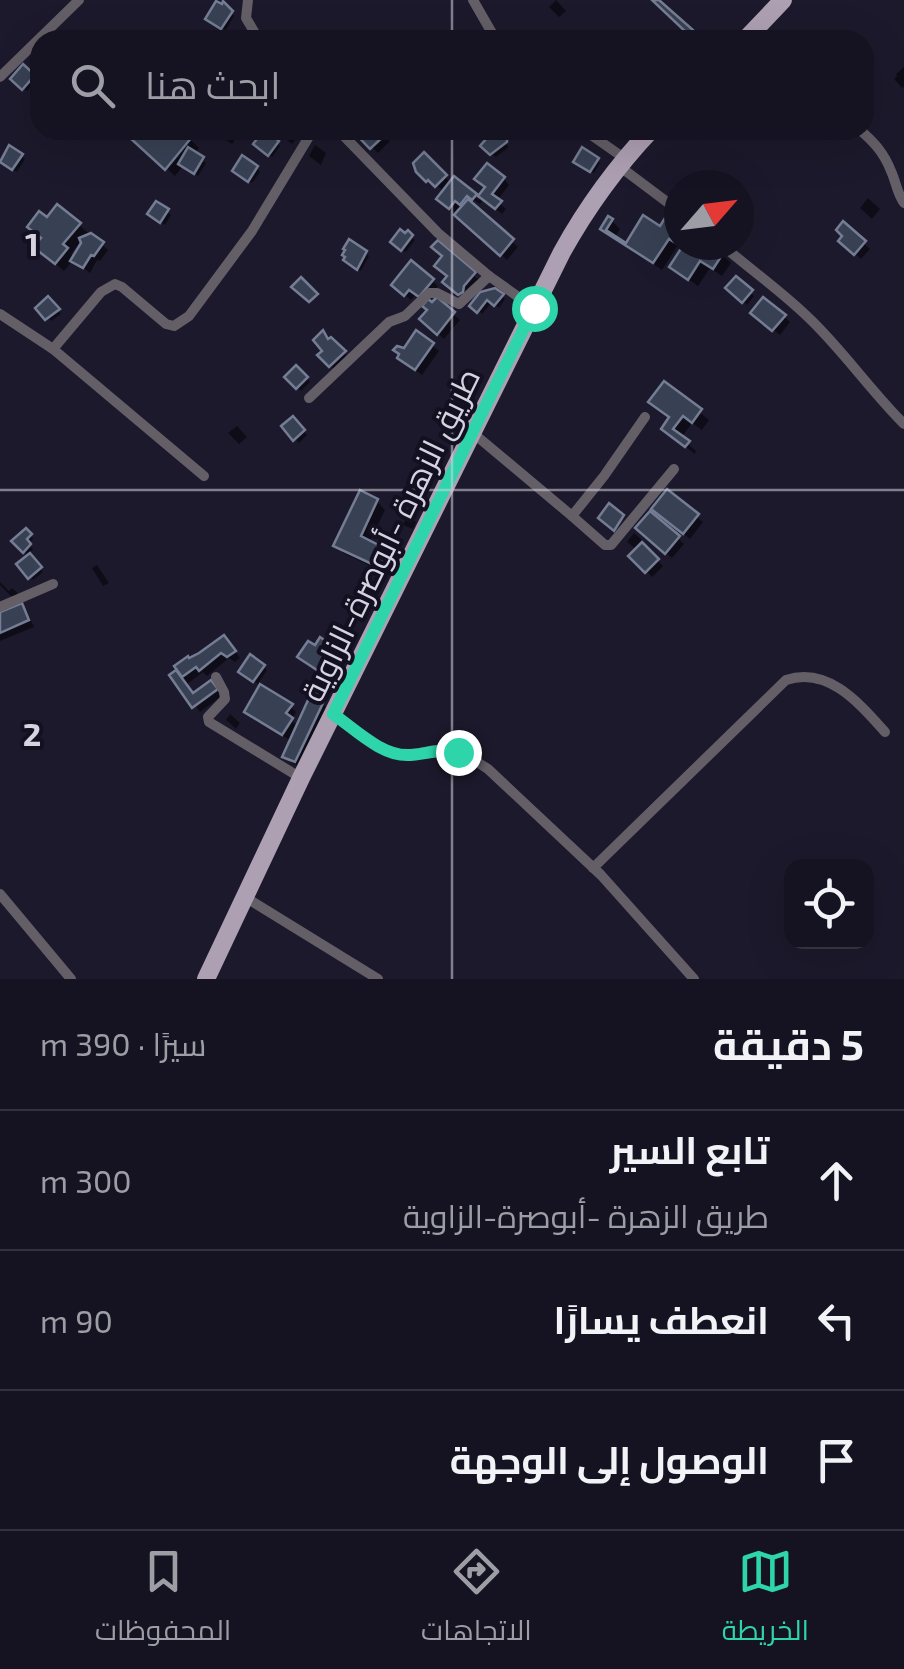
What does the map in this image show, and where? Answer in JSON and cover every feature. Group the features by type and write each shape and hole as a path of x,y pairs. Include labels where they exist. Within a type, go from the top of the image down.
{"main road":[{"path":"758,30 783,0"},
{"name":"طريق الزهرة -أبوصرة-الزاوية","path":"206,979 534,308 577,226 641,140"}],"street":[{"path":"48,30 79,0"},
{"path":"248,0 246,18 253,30"},
{"path":"474,0 490,30"},
{"path":"0,77 30,48"},
{"path":"54,349 107,286 114,284 166,324 174,326 189,316 252,231 307,140"},
{"path":"348,140 438,234 534,308"},
{"path":"596,140 664,198"},
{"path":"871,140 890,168 904,203"},
{"path":"740,260 810,319 904,424"},
{"path":"309,398 389,322 406,316 425,295 437,293 459,304 489,276"},
{"path":"0,314 54,349 204,476"},
{"path":"572,516 645,417"},
{"path":"473,432 605,545 611,545 674,469"},
{"path":"0,607 54,584"},
{"path":"593,868 786,680 814,676 850,694 885,732"},
{"path":"216,677 225,699 208,720 301,778"},
{"path":"333,714 393,753 411,755 446,750 470,757 488,769 593,868 694,979"},
{"path":"0,894 71,979"},
{"path":"246,897 378,979"}],"building":[{"path":"652,0 659,0 693,30 684,30"},
{"path":"216,1 223,1 233,11 221,29 205,19"},
{"path":"23,64 30,70 30,81 22,90 10,79"},
{"path":"132,140 190,140 165,170"},
{"path":"256,140 279,141 268,156 253,144"},
{"path":"361,140 380,140 370,149"},
{"path":"485,140 507,140 490,155 480,146"},
{"path":"9,145 23,154 12,170 0,162"},
{"path":"188,147 204,157 194,174 178,164"},
{"path":"582,147 599,158 590,172 573,162"},
{"path":"424,152 447,175 435,187 416,172 413,163"},
{"path":"242,155 258,166 248,182 232,171"},
{"path":"487,163 505,177 492,194 502,201 495,209 478,196 485,187 474,179"},
{"path":"454,176 477,194 472,200 467,196 460,205 455,201 449,209 436,199"},
{"path":"468,199 514,239 500,256 454,215"},
{"path":"156,201 169,209 160,223 147,214"},
{"path":"57,204 81,223 63,244 68,248 55,264 33,247 41,238 27,227 39,211 47,217"},
{"path":"643,215 660,226 664,220 664,246 653,263 600,229 608,216 613,219 606,230 626,243"},
{"path":"843,221 866,241 854,255 838,241 842,236 836,230"},
{"path":"400,229 413,235 401,251 390,242"},
{"path":"91,233 104,242 83,268 70,261 81,243 79,238"},
{"path":"349,239 367,251 357,270 343,260 343,249"},
{"path":"438,240 476,272 458,295 442,282 447,276 434,266 442,256 431,247"},
{"path":"411,260 434,279 419,297 409,290 404,296 391,285"},
{"path":"674,260 719,260 713,269 700,261 688,280 669,267"},
{"path":"736,276 753,290 742,303 725,288"},
{"path":"301,277 318,294 309,302 291,287"},
{"path":"495,288 504,294 494,306 487,300 477,313 469,306 480,292"},
{"path":"48,296 60,309 45,320 35,308"},
{"path":"437,297 455,312 437,335 419,319 427,310 422,306"},
{"path":"763,297 786,315 772,331 750,313"},
{"path":"323,330 328,339 331,337 346,351 329,367 317,355 322,351 313,340"},
{"path":"416,330 434,343 415,370 397,358 399,354 393,350 397,346 404,348"},
{"path":"296,365 308,377 296,389 284,377"},
{"path":"664,381 702,409 692,423 683,416 673,429 690,441 685,447 661,429 669,417 648,402"},
{"path":"293,416 305,430 293,441 281,426"},
{"path":"667,489 699,514 683,534 651,509"},
{"path":"360,490 378,499 361,536 396,554 387,571 333,546"},
{"path":"609,503 624,515 614,531 598,518"},
{"path":"650,511 680,536 665,554 635,528"},
{"path":"26,528 32,534 27,539 31,544 23,553 11,541"},
{"path":"642,542 659,559 645,573 628,556"},
{"path":"30,553 42,567 28,579 16,564"},
{"path":"22,603 29,620 0,633 0,612"},
{"path":"224,635 236,651 227,657 221,653 199,671 196,667 182,677 174,666"},
{"path":"320,637 336,648 320,672 297,657 308,641 315,645"},
{"path":"250,654 265,665 253,682 238,672"},
{"path":"176,670 193,693 211,680 218,689 192,708 169,675"},
{"path":"319,676 326,685 318,698 324,701 295,762 282,757"},
{"path":"260,684 293,704 286,713 293,718 282,735 244,712"}],"route":[{"path":"458,752 393,753 333,714 534,308"}]}
